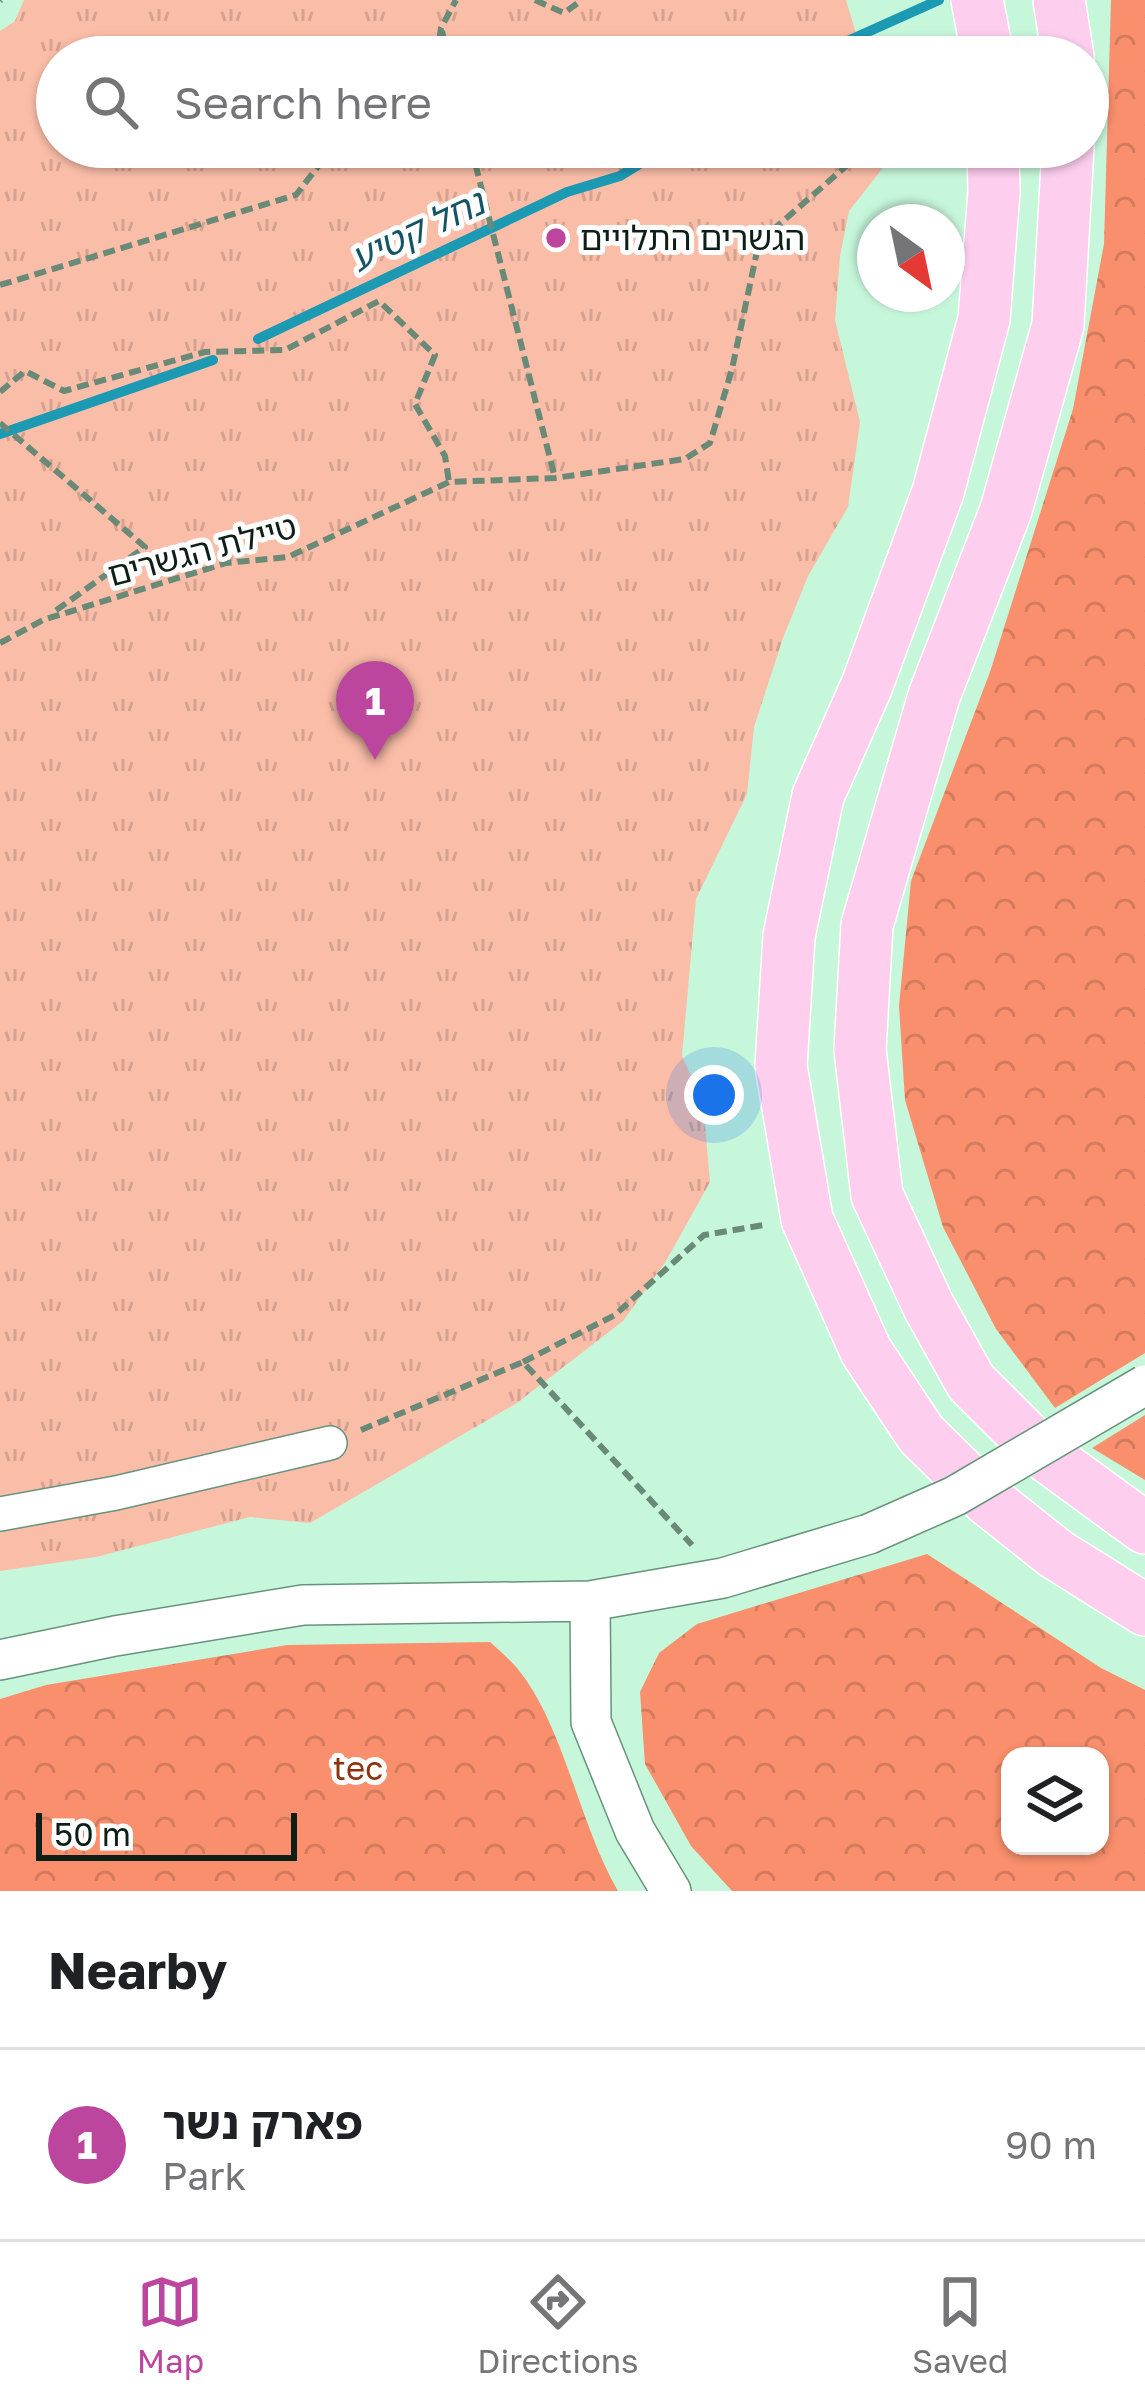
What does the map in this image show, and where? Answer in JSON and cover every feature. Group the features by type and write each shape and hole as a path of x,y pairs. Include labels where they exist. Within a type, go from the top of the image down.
{"main road":[{"path":"977,0 984,36"},
{"path":"1059,0 1065,36"},
{"path":"1068,168 1058,325 1006,510 934,696 867,925 860,1050 877,1195 928,1306 971,1382 1041,1452 1145,1528"},
{"path":"994,170 984,319 938,492 867,686 818,796 789,936 781,1066 807,1219 866,1351 921,1434 1005,1514 1056,1554 1145,1610"}],"street":[{"path":"0,1660 303,1605 590,1601 723,1578 869,1534 955,1496 1145,1385"},
{"path":"0,1514 116,1493 329,1443"},
{"path":"590,1601 590,1722 635,1832 671,1891"}],"path":[{"path":"440,36 456,0"},
{"path":"535,0 564,13 582,0"},
{"path":"441,28 443,36"},
{"path":"0,274 4,284 296,195 317,168"},
{"path":"476,168 554,478"},
{"name":"טיילת הגשרים","path":"0,643 43,620 226,563 288,557 449,482 554,478 685,459 710,443 732,369 759,242 844,168"},
{"path":"0,392 25,371 64,391 205,352 285,350 380,301 435,355 416,404 445,456 449,482"},
{"path":"0,423 145,548 43,620"},
{"path":"329,1443 523,1362 615,1315 704,1235 807,1219"},
{"path":"523,1362 723,1578"}],"green space":[{"path":"24,0 846,0 857,36 36,36 36,168 883,168 849,211 840,256 835,320 860,422 848,507 808,576 783,638 754,727 747,794 696,899 682,1056 703,1102 710,1182 666,1261 623,1321 517,1403 310,1523 250,1517 96,1557 0,1571 0,31 15,21"},
{"path":"1111,0 1145,0 1145,1353 1055,1408 996,1329 943,1227 905,1100 899,1006 911,881 990,672 1073,409 1104,244"},
{"path":"1145,1415 1145,1480 1092,1448"},
{"path":"927,1554 1101,1668 1145,1690 1145,1891 732,1891 691,1846 645,1764 640,1692 659,1653 697,1624"},
{"name":"tec","path":"490,1642 517,1668 547,1717 618,1891 0,1891 0,1699 46,1685 287,1645"}],"waterway":[{"name":"נחל קטיע","path":"859,36 939,0"},
{"name":"נחל קטיע","path":"258,339 567,192 633,168"},
{"name":"נחל קטיע","path":"0,434 213,360"}],"place":[{"name":"הגשרים התלויים","path":"556,238"},
{"name":"פארק נשר","path":"375,760"}]}
